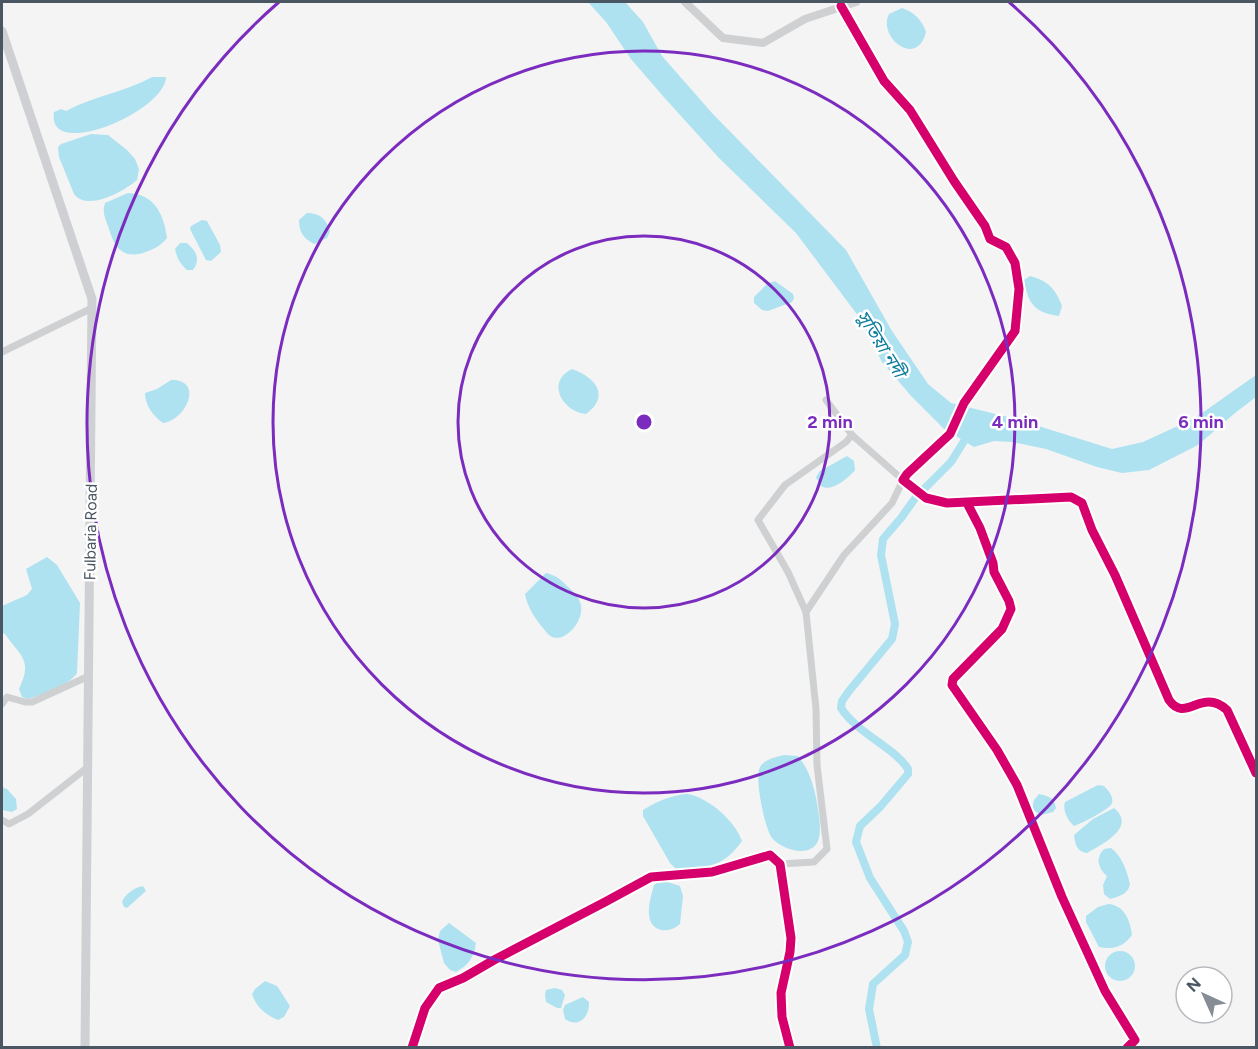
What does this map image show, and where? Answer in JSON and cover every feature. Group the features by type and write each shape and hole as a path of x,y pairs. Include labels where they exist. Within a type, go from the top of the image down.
{"main road":[{"name":"Fulbaria Road","path":"2,30 92,299 85,1047"}],"street":[{"path":"685,2 723,38 763,43 805,19 856,2"},
{"path":"806,612 844,555 892,503 907,474 950,434 964,403 1015,331 1019,290 1015,263 1006,247 990,239 986,226 954,181 910,110 884,81 841,6"},
{"path":"2,352 92,308"},
{"path":"826,400 852,435 908,486 918,490 926,498 947,503 1071,498 1082,503 1169,700 1173,705 1185,709 1205,701 1219,703 1227,710 1257,773"},
{"path":"780,864 814,861 827,849 817,765 816,710 806,612 788,572 758,520 785,485 837,449 852,435"},
{"path":"967,503 984,537 994,572 1011,609 1002,629 953,679 952,685 997,750 1017,785 1062,897 1105,991 1135,1040 1127,1047"},
{"path":"2,704 7,697 32,702 89,676"},
{"path":"2,820 9,824 28,814 88,767"},
{"path":"412,1047 425,1008 439,988 463,978 651,877 712,872 770,855 780,864 791,938 781,993 782,1017 790,1047"}],"water":[{"name":"সুতিয়া নদী","path":"588,2 625,2 643,22 662,56 712,113 846,250 892,331 928,384 951,403 1016,419 1112,449 1143,442 1195,418 1256,375 1256,397 1198,445 1149,470 1122,473 1097,467 1046,449 1012,442 994,441 974,447 943,428 912,397 882,362 859,317 796,233 719,158 662,95 631,59 606,22"},
{"path":"902,8 917,17 926,32 921,43 915,48 907,49 900,46 888,32 889,14"},
{"path":"152,77 166,77 161,91 128,117 86,132 68,133 56,126 54,112 61,109 66,111"},
{"path":"91,134 108,135 127,150 135,159 139,169 137,180 124,189 106,198 88,201 74,194 59,157 58,147"},
{"path":"128,193 145,197 151,202 160,214 166,230 165,241 143,253 129,254 119,249 113,240 104,215 105,203"},
{"path":"307,213 316,214 327,223 330,231 327,238 314,244 304,237 299,220"},
{"path":"202,220 207,221 220,245 221,252 211,261 206,260 190,229"},
{"path":"180,243 187,243 195,252 197,262 193,270 187,270 178,258 175,249"},
{"path":"1030,276 1042,280 1057,294 1062,306 1059,316 1050,315 1038,309 1030,301 1024,280"},
{"path":"775,281 793,294 794,298 792,302 768,311 762,310 754,303 754,297 767,284"},
{"path":"572,369 593,382 599,394 594,407 586,414 570,408 560,396 558,388 560,381"},
{"path":"171,380 181,381 187,386 188,400 179,415 163,423 150,410 145,393"},
{"path":"847,456 854,461 855,470 835,486 825,488 821,486 816,477 820,471"},
{"path":"47,557 57,565 80,603 77,673 62,685 28,699 22,697 19,689 25,671 23,659 2,633 2,606 27,595 32,589 26,569"},
{"path":"546,573 562,581 575,593 581,604 578,622 562,637 552,637 548,634 529,607 525,594"},
{"path":"784,755 798,756 807,769 815,792 820,833 817,843 813,848 807,850 794,850 776,842 769,833 764,814 758,781 760,767 768,760"},
{"path":"1098,785 1104,786 1111,796 1112,803 1101,813 1074,826 1066,815 1065,802"},
{"path":"2,787 16,799 17,809 12,812 2,810"},
{"path":"688,794 704,800 727,818 739,833 742,841 728,856 714,864 676,869 670,863 643,816 643,810 665,799"},
{"path":"1039,794 1052,799 1056,808 1053,812 1041,815 1032,809 1034,800"},
{"path":"1114,808 1120,815 1122,822 1120,828 1109,840 1094,849 1087,853 1081,851 1074,835 1093,819"},
{"path":"1111,848 1121,859 1130,884 1125,893 1110,899 1104,894 1103,885 1107,876 1101,870 1099,856 1104,849"},
{"path":"661,880 680,886 683,896 680,924 669,930 655,927 649,917 649,904 654,885"},
{"path":"143,886 146,891 127,908 124,907 122,902 125,896"},
{"path":"1108,904 1122,910 1130,924 1132,935 1121,945 1109,948 1099,947 1086,922 1086,916 1098,907"},
{"path":"449,923 476,943 470,960 456,972 450,970 444,963 438,940 440,931"},
{"path":"1120,951 1126,952 1134,960 1134,972 1126,980 1120,981 1114,980 1106,972 1105,966 1106,960 1114,952"},
{"path":"265,981 277,986 290,1006 284,1017 278,1020 262,1010 252,994"},
{"path":"555,988 562,990 565,995 561,1008 546,1002 546,990"},
{"path":"583,997 589,1002 589,1007 583,1020 575,1023 565,1019 563,1010 565,1005"}],"waterway":[{"path":"877,1048 869,1009 873,984 905,955 908,942 904,931 870,878 856,842 860,826 880,807 908,774 908,769 894,754 848,717 841,708 842,701 892,639 895,624 881,555 883,539 916,497 951,462 966,438"}],"cycle path":[{"path":"841,6 884,81 910,110 985,226 990,239 1006,247 1015,263 1019,289 1015,331 964,403 950,434 903,480 926,498 947,503 1071,497 1082,503 1169,700 1175,706 1182,708 1209,702 1218,704 1227,710 1256,773"},
{"path":"967,503 980,528 994,572 1011,609 1002,629 953,679 952,685 997,750 1017,785 1062,897 1105,991 1135,1040 1127,1048"},
{"path":"412,1048 425,1008 439,988 463,978 651,877 712,872 770,855 780,864 791,938 781,993 782,1017 790,1048"}]}
